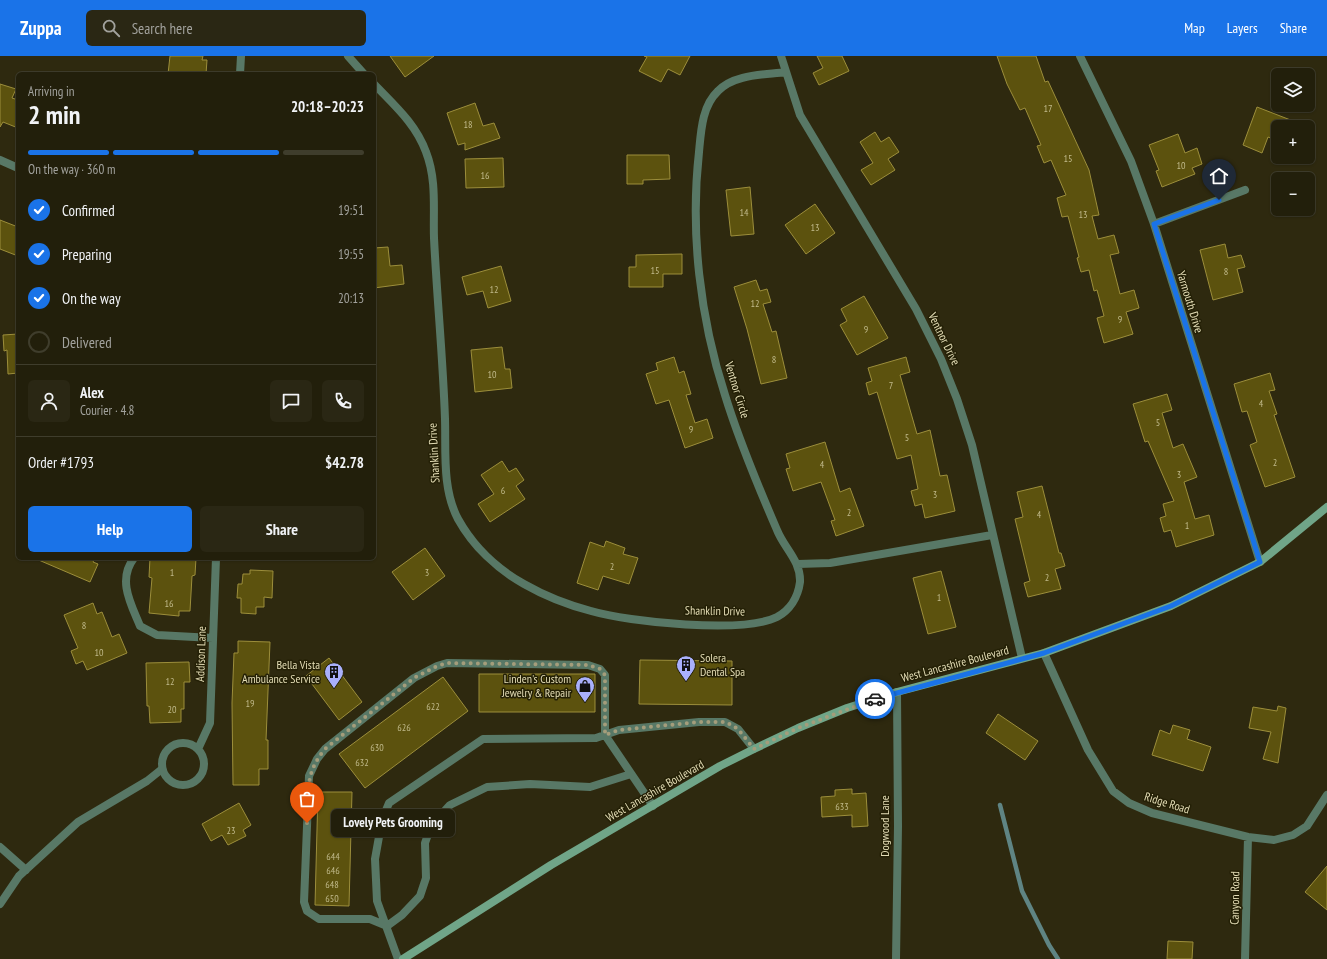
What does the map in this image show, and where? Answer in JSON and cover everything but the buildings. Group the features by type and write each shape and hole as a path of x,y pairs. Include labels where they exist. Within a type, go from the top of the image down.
{"main road":[{"name":"West Lancashire Boulevard","path":"403,959 551,865 720,766 754,749 798,728 847,708 897,692 1044,653 1171,606 1260,562 1327,507"}],"street":[{"path":"240,72 241,56"},
{"path":"348,56 362,72"},
{"name":"Ventnor Drive","path":"781,56 800,115 916,309 941,359 958,399 972,445 1022,658"},
{"name":"Yarmouth Drive","path":"1080,56 1131,161 1154,224 1260,562"},
{"name":"Ventnor Circle","path":"786,72 740,78 728,82 710,101 705,114 697,174 697,225 704,309 724,394 752,471 780,538 798,564"},
{"name":"Shanklin Drive","path":"376,86 412,123 422,142 431,165 433,181 434,236 444,381 446,479 450,499 457,517 479,549 506,573 525,585 547,596 592,612 653,622 736,626 776,618 789,609 795,599 800,582 798,564"},
{"path":"0,160 16,167"},
{"path":"1154,224 1245,190"},
{"path":"798,564 830,563 992,535"},
{"path":"132,560 128,566 125,588 140,626 157,635 213,638"},
{"name":"Addison Lane","path":"198,749 210,723 216,560"},
{"name":"Ridge Road","path":"1044,653 1088,750 1112,790 1129,803 1152,813 1248,837 1274,840 1294,835 1307,826 1327,795"},
{"path":"386,926 370,919 318,919 307,911 304,902 309,776 317,759 325,749 414,678 437,666 447,663 588,665 600,669 605,675 605,735 653,806"},
{"name":"Dogwood Lane","path":"896,959 898,826 897,692"},
{"path":"398,959 377,901 375,859 382,820 390,803 483,739 588,738 605,735 619,730 692,722 726,722 738,729 754,749"},
{"path":"186,743 198,749 204,762 204,768 196,780 190,784 176,784 165,776 162,769 163,756 172,745 186,743"},
{"path":"0,904 19,876 78,822 147,781 162,769"},
{"path":"386,926 402,915 420,896 426,878 425,843 431,826 450,804 487,787 530,784 590,787 631,774"},
{"name":"Canyon Road","path":"1245,959 1248,837"},
{"path":"0,847 26,870"}],"waterway":[{"path":"1000,805 1022,891 1049,945 1058,959"}],"way so far":[{"path":"307,823 309,776 317,759 325,749 414,678 437,666 447,663 588,665 600,669 605,675 605,735 619,730 699,722 726,722 738,729 754,749 798,728 847,708 875,699"}],"place":[{"name":"Solera Dental Spa","path":"686,682"},
{"name":"Bella Vista Ambulance Service","path":"334,689"},
{"name":"Linden's Custom Jewelry & Repair","path":"585,703"},
{"name":"Lovely Pets Grooming","path":"307,823"}],"route":[{"path":"875,699 1044,653 1171,606 1260,562 1154,224 1219,200"}]}
